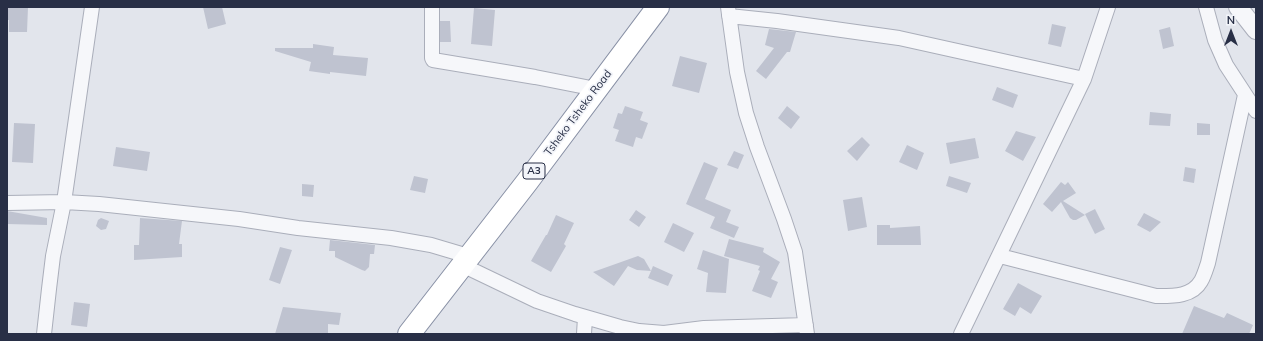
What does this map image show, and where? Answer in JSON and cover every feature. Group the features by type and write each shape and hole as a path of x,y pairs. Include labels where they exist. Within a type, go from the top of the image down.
{"highway":[{"name":"Tsheko Tsheko Road","path":"409,334 527,182 658,7"}],"street":[{"path":"44,334 48,289 64,202 92,7"},
{"path":"432,7 433,60 596,89"},
{"path":"961,334 1000,256 1084,79 1108,7"},
{"path":"1206,7 1215,40 1226,65 1256,111"},
{"path":"1238,7 1256,30"},
{"path":"7,203 64,202 99,204 239,219 298,228 391,238 431,245 465,261 537,301 620,328 639,331 664,333 704,328 807,329 794,252 784,219 746,113 737,72 728,11 777,21 899,38 1084,79"},
{"path":"1000,256 1156,296 1186,294 1195,288 1201,281 1208,263 1245,95"},
{"path":"584,334 585,317"}],"building":[{"path":"7,7 28,7 27,32 9,32"},
{"path":"203,7 222,7 226,24 208,29"},
{"path":"474,8 495,10 492,46 471,44"},
{"path":"440,21 450,21 451,42 440,42"},
{"path":"1052,24 1066,27 1061,47 1048,44"},
{"path":"1170,27 1174,46 1163,49 1159,30"},
{"path":"769,29 796,32 790,52 787,52 766,79 756,71 774,48 765,45"},
{"path":"313,44 334,47 333,55 368,58 366,76 309,71 311,62 275,51 275,48 313,48"},
{"path":"680,56 707,63 699,93 672,86"},
{"path":"997,87 1018,95 1013,108 992,100"},
{"path":"625,106 643,112 640,120 648,123 642,139 636,137 633,147 615,141 619,130 613,128 618,113 622,114"},
{"path":"787,106 800,117 791,129 778,118"},
{"path":"1150,112 1171,114 1170,126 1149,125"},
{"path":"14,123 35,124 33,163 12,162"},
{"path":"1197,123 1210,124 1210,135 1197,135"},
{"path":"1016,131 1036,137 1023,161 1005,151"},
{"path":"862,137 870,145 857,161 847,151"},
{"path":"975,138 979,158 950,164 946,143"},
{"path":"907,145 924,153 917,170 899,162"},
{"path":"116,147 150,152 147,171 113,166"},
{"path":"734,151 744,155 738,169 727,165"},
{"path":"704,162 718,168 705,199 731,210 726,222 739,227 734,238 710,228 715,217 686,204"},
{"path":"1185,167 1196,169 1194,183 1183,181"},
{"path":"414,176 428,179 425,193 410,190"},
{"path":"949,176 971,183 967,193 946,186"},
{"path":"1061,182 1065,185 1068,182 1076,193 1063,201 1085,215 1076,220 1070,218 1061,202 1052,212 1043,204"},
{"path":"302,184 314,185 313,197 302,196"},
{"path":"862,197 867,227 848,231 843,200"},
{"path":"1095,209 1105,229 1095,234 1085,214"},
{"path":"636,210 646,217 639,227 629,220"},
{"path":"7,211 47,218 47,225 7,224"},
{"path":"1144,213 1161,222 1150,232 1137,225"},
{"path":"556,215 574,223 564,244 566,246 551,272 531,261 547,235"},
{"path":"101,218 109,221 106,229 101,230 96,226 98,220"},
{"path":"140,218 182,221 179,244 182,244 182,257 134,260 134,245 139,245"},
{"path":"673,223 694,233 684,252 664,242"},
{"path":"877,225 890,225 890,228 920,226 921,245 877,245"},
{"path":"729,239 764,248 763,252 780,262 771,279 778,282 771,298 752,291 760,271 758,270 760,266 724,256"},
{"path":"330,240 375,245 374,254 370,254 369,267 365,271 335,257 335,251 329,251"},
{"path":"280,247 292,250 280,284 269,280"},
{"path":"703,250 729,259 726,293 706,292 708,273 697,269"},
{"path":"638,256 644,259 651,271 637,270 628,266 614,286 593,272"},
{"path":"653,266 673,275 668,286 648,278"},
{"path":"1018,283 1042,296 1031,314 1020,307 1015,316 1003,309"},
{"path":"74,302 90,304 87,327 71,325"},
{"path":"1194,306 1224,318 1227,313 1253,325 1249,334 1182,334"},
{"path":"283,307 341,313 339,325 328,324 328,334 275,334"}]}
